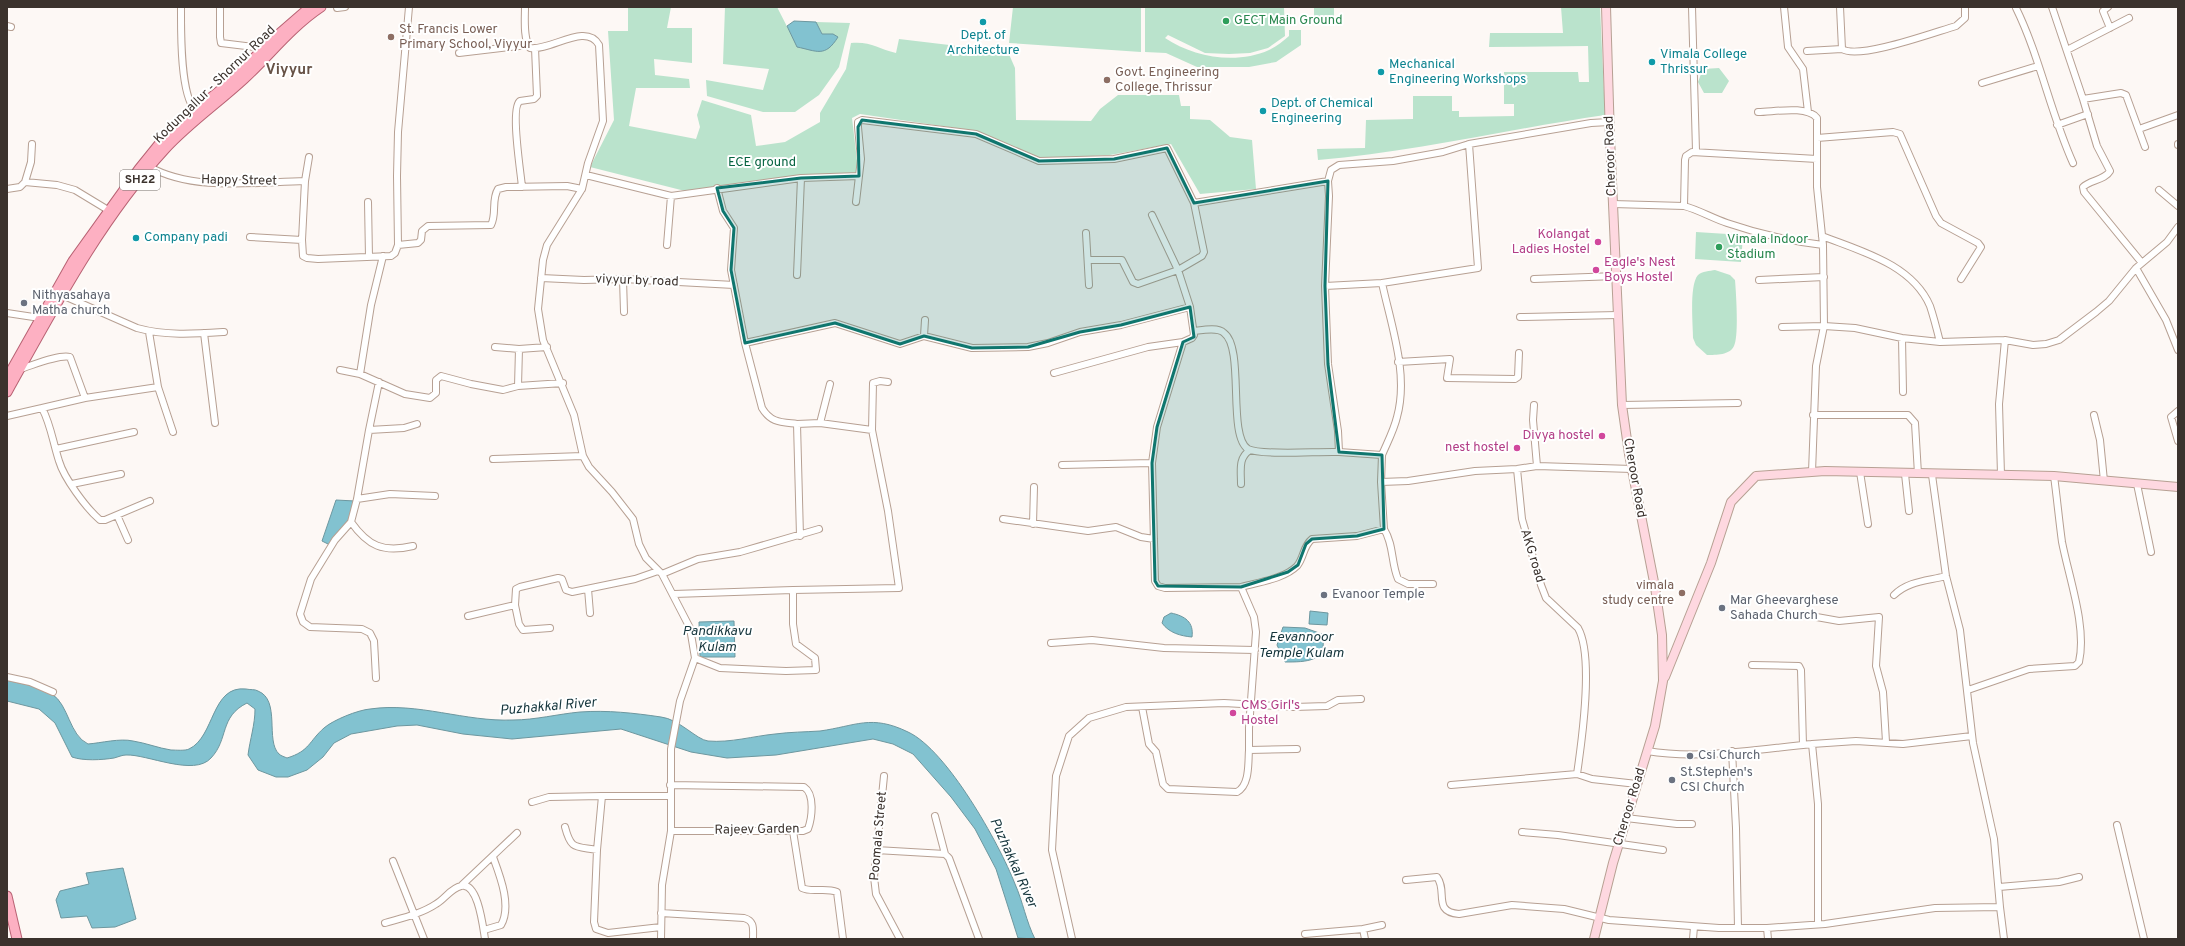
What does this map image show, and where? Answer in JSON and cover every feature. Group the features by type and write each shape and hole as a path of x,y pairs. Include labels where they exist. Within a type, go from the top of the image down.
{"main road":[{"name":"Kodungallur - Shornur Road","path":"7,392 62,295 100,233 147,165 160,143 195,110 228,84 290,23 311,7"},
{"name":"Kodungallur - Shornur Road","path":"7,378 73,261 108,210 147,165 184,130 224,98 254,70 280,41 321,7"},
{"name":"Cheroor Road","path":"1594,939 1626,818 1655,726 1663,681 1662,635 1655,587 1632,469 1622,405 1609,122 1606,7"},
{"path":"1663,681 1711,563 1731,502 1756,476 1812,472 2054,476 2178,487"},
{"path":"7,896 17,939"}],"street":[{"path":"181,7 181,53 190,103 195,110"},
{"path":"220,7 221,43 263,48"},
{"path":"337,8 345,7"},
{"path":"309,157 305,181 302,240 302,251 307,258 391,256 395,253 398,245 396,176 398,132 409,7"},
{"path":"525,7 528,45"},
{"path":"1692,7 1696,151"},
{"path":"1784,7 1788,48 1803,69 1808,112"},
{"path":"1840,7 1842,49"},
{"path":"1807,52 1842,49 1852,52 1878,49 1956,26 1965,18 1965,7"},
{"path":"2052,7 2088,114 2097,146 2110,171 2103,177 2086,184 2083,187 2084,192 2142,263"},
{"path":"2108,7 2103,11 2110,28"},
{"path":"2016,8 2027,31 2057,125 2072,162"},
{"path":"2067,50 2129,18"},
{"path":"459,53 528,45 535,48 581,35 596,39 599,45 603,121 588,163 582,189 548,244 541,278 538,309 543,340 563,383 577,422 583,456 589,468 612,492 633,519 639,544 646,558 660,573 674,594 690,628 696,658 676,716 671,749 671,830 662,885 661,939"},
{"path":"522,187 516,107 520,101 534,99 537,96 535,48"},
{"path":"1982,83 2038,66"},
{"path":"2083,99 2121,93 2126,95 2145,147"},
{"path":"1758,112 1808,112 1817,118 1817,186 1823,245 1824,326 1816,366 1812,472"},
{"path":"2057,125 2088,114"},
{"path":"2139,129 2178,115"},
{"path":"856,202 861,159 858,122 862,120 976,134 1039,161 1114,159 1167,148 1194,203 1204,252 1202,256 1178,270 1138,284 1132,282 1122,260 1088,260"},
{"path":"1339,452 1338,431 1328,364 1325,286 1329,196 1328,181 1331,170 1339,165 1393,161 1443,152 1469,144 1591,123 1609,122"},
{"path":"1817,138 1893,132 1900,134 1936,216 1941,222 1981,247 1961,279"},
{"path":"7,189 20,187 25,182 31,162 32,144"},
{"path":"1325,286 1382,283 1478,268 1469,144"},
{"path":"1684,206 1685,160 1688,153 1696,151 1817,159"},
{"name":"Happy Street","path":"147,165 168,175 205,183 305,181"},
{"path":"586,174 671,196 717,188 801,178 859,176"},
{"path":"797,275 801,178"},
{"path":"1194,203 1328,181"},
{"path":"25,182 57,185 75,190 108,210"},
{"path":"398,245 418,243 421,240 422,231 428,226 491,225 494,220 495,194 498,189 567,186 582,189"},
{"path":"717,188 723,211 734,228 731,270 745,343 762,408 767,416 776,422 820,424 872,430"},
{"path":"2159,190 2178,206"},
{"path":"667,245 671,196"},
{"path":"368,202 369,257"},
{"path":"1613,204 1684,206 1695,209 1725,222 1762,234 1797,242 1823,245"},
{"path":"1054,373 1148,346 1183,342 1192,338 1195,331 1190,308 1178,270 1152,215"},
{"path":"1782,327 1824,326 1854,328 1902,338 1940,342 2005,340 2034,345 2058,340 2077,328 2109,300 2136,268 2167,242 2178,227"},
{"path":"1086,233 1089,285"},
{"path":"1822,236 1897,268 1914,282 1929,305 1940,342"},
{"path":"250,237 302,240"},
{"path":"360,374 371,305 383,256"},
{"path":"2136,268 2166,320 2178,350"},
{"path":"1534,279 1616,276"},
{"path":"1759,280 1824,277"},
{"name":"viyyur by road","path":"541,278 584,280 623,279 734,285"},
{"path":"623,279 624,312"},
{"path":"1382,283 1398,362 1401,390 1397,417 1382,455 1381,482 1384,529 1390,538 1394,571 1398,579 1408,584 1433,584"},
{"path":"62,295 149,332 179,335 224,332"},
{"path":"745,343 835,323 900,344 924,336 972,348 1028,347 1048,343 1080,332 1121,325 1190,308"},
{"path":"7,313 40,318"},
{"path":"1520,317 1618,315"},
{"path":"924,336 925,320"},
{"path":"1195,331 1216,330 1224,332 1228,336 1235,373 1240,439 1250,450"},
{"path":"149,332 158,387 173,432"},
{"path":"204,333 215,423"},
{"path":"1902,338 1903,392"},
{"path":"2002,475 1999,404 2005,340"},
{"path":"1183,342 1157,427 1152,462 1155,581 1158,586 1165,588 1242,587 1288,572 1298,565 1306,544 1312,539 1357,536 1384,529"},
{"path":"495,347 519,349 547,348"},
{"path":"518,386 519,349"},
{"path":"1398,362 1450,359 1447,378 1516,379 1518,377 1519,353"},
{"path":"20,369 66,356 70,358 85,398"},
{"path":"340,370 360,374 379,382 394,391 430,398 436,393 436,380 441,376 471,384 504,390 518,386 563,383"},
{"path":"674,594 898,588 888,511 872,430 873,383 880,381 888,382"},
{"path":"376,678 374,641 370,633 362,629 310,627 302,622 300,614 312,579 335,540 351,522 357,499 379,382"},
{"path":"820,424 830,384"},
{"path":"7,416 85,398 158,387"},
{"path":"1622,405 1738,403"},
{"path":"1534,405 1533,420 1537,466"},
{"path":"42,408 49,421 62,469 100,520 105,520 150,501"},
{"path":"2178,411 2171,417 2178,441"},
{"path":"1813,414 1908,416 1915,423 1918,474"},
{"path":"2094,415 2102,456 2104,480"},
{"path":"369,430 404,428 417,424"},
{"path":"797,424 800,536"},
{"path":"56,449 134,432"},
{"path":"1241,484 1240,463 1243,454 1250,450 1339,452 1382,455"},
{"path":"493,459 583,456"},
{"path":"1062,465 1152,462"},
{"path":"1381,482 1408,481 1475,471 1517,470 1537,466 1632,469"},
{"name":"AKG road","path":"1517,470 1522,519 1546,598 1578,628 1581,634 1585,666 1585,702 1577,774"},
{"path":"1860,472 1868,524"},
{"path":"72,484 121,474"},
{"path":"1905,474 1909,511"},
{"path":"1932,475 1946,576 1960,630 1972,736 1994,839 2004,939"},
{"path":"1968,690 2015,672 2029,669 2075,666 2079,662 2081,643 2072,581 2062,543 2054,476"},
{"path":"2137,484 2151,552"},
{"path":"1033,524 1034,487"},
{"path":"357,499 390,494 435,496"},
{"path":"117,515 128,540"},
{"path":"1003,519 1088,531 1116,528 1141,537 1154,539"},
{"path":"351,522 361,537 378,547 398,550 413,546"},
{"path":"550,628 523,630 519,624 515,605 516,589 551,580 562,579 568,592 588,589 660,573 698,559 740,552 800,536 819,529"},
{"path":"1894,595 1912,583 1928,581 1946,576"},
{"path":"1142,707 1149,744 1156,752 1163,784 1168,789 1237,792 1243,789 1246,782 1249,750 1250,704 1256,632 1254,617 1242,587"},
{"path":"588,589 590,613"},
{"path":"696,658 720,668 786,672 816,670 815,658 796,644 793,624 794,590"},
{"path":"468,616 515,605"},
{"path":"1812,616 1839,621 1879,617 1876,666 1883,692 1886,742"},
{"path":"1051,643 1092,640 1164,648 1255,650"},
{"path":"1752,665 1799,666 1803,745"},
{"path":"7,677 30,682 53,692"},
{"path":"1072,939 1052,850 1056,776 1069,736 1089,718 1126,707 1195,703 1250,704 1294,707 1327,706 1338,700 1361,699"},
{"path":"1647,751 1666,755 1812,744 1886,742 1903,744 1972,736"},
{"path":"1812,744 1818,804 1818,924"},
{"path":"1249,750 1296,749"},
{"path":"1732,751 1736,828 1738,928"},
{"path":"1451,785 1577,774 1592,779 1637,784"},
{"name":"Poomala Street","path":"884,776 874,877 876,894 900,939"},
{"name":"Rajeev Garden","path":"670,784 804,787 809,790 811,795 810,824 808,829 793,831 671,830"},
{"path":"602,796 597,850 594,922 596,929 608,933 661,927"},
{"path":"532,802 549,797 671,796"},
{"path":"935,816 944,854"},
{"path":"1626,818 1677,824 1692,824"},
{"path":"2117,825 2144,939"},
{"path":"565,827 569,842 573,846 597,850"},
{"path":"793,831 802,888 807,890 832,890 837,892 843,939"},
{"path":"1522,832 1619,843 1663,850"},
{"path":"385,923 415,914 436,904 462,885 518,833"},
{"path":"876,850 944,854 949,858 979,939"},
{"path":"484,930 501,925 506,917 501,882 493,857"},
{"path":"393,861 424,939"},
{"path":"1406,880 1437,877 1440,881 1443,905 1445,910 1451,913 1458,914 1512,905 1564,910 1609,920 1694,927 1767,928 1818,924 1935,908 2000,907"},
{"path":"1999,887 2059,882 2079,877"},
{"path":"462,885 468,886 474,891 484,930 484,939"},
{"path":"661,913 744,918 750,920 753,925 754,939"},
{"path":"1305,934 1363,929 1382,925"},
{"path":"1693,939 1694,927"},
{"path":"1767,928 1768,939"},
{"path":"1363,929 1365,939"}],"highlighted area":[{"path":"862,120 976,134 1039,161 1114,159 1167,148 1194,203 1328,181 1325,286 1328,364 1339,452 1382,455 1384,529 1357,536 1312,539 1306,544 1298,565 1288,572 1241,587 1158,586 1155,581 1152,463 1157,427 1183,342 1194,337 1190,307 1121,325 1080,332 1028,347 972,348 924,336 900,344 835,323 745,343 731,270 734,228 723,211 717,188 801,178 859,176 858,127"}],"green space":[{"name":"ECE ground","path":"628,7 671,7 667,28 692,28 692,63 654,59 655,75 689,79 690,88 636,88 629,126 696,139 700,127 697,115 702,100 751,115 756,146 785,142 820,122 820,113 846,69 851,43 869,44 896,53 899,39 1008,52 1015,68 1016,120 1091,121 1100,109 1118,95 1179,95 1181,106 1190,106 1190,119 1210,120 1230,137 1252,140 1256,189 1200,194 1171,144 1110,155 1040,159 976,131 860,114 852,118 858,169 855,174 790,177 685,191 590,167 614,120 608,31 628,31"},
{"path":"725,7 777,7 797,46 833,34 822,34 816,22 850,23 839,67 819,95 795,112 763,112 707,96 706,80 763,90 769,69 723,64"},
{"path":"1013,7 1141,7 1141,52 1009,43"},
{"name":"GECT Main Ground","path":"1145,7 1284,7 1285,36 1268,48 1250,53 1205,53 1168,35 1165,38 1188,50 1215,57 1229,58 1256,55 1269,50 1277,46 1289,36 1289,30 1301,30 1301,45 1276,62 1249,67 1197,67 1166,53 1145,52"},
{"path":"1314,7 1334,7 1334,20 1314,20"},
{"path":"1561,7 1600,7 1605,115 1390,152 1318,160 1317,149 1365,148 1366,120 1413,119 1413,96 1452,96 1452,111 1459,111 1459,117 1514,116 1514,104 1504,104 1504,72 1578,72 1579,82 1589,82 1588,46 1489,47 1490,33 1563,33"},
{"path":"1719,68 1729,81 1722,93 1704,93 1698,82 1703,69"},
{"name":"Vimala Indoor Stadium","path":"1696,232 1743,235 1741,262 1695,259"},
{"path":"1715,270 1730,275 1735,280 1737,314 1736,341 1732,349 1726,353 1707,355 1696,345 1693,338 1692,296 1695,280 1698,275"}],"water":[{"path":"794,21 816,22 822,34 833,34 838,37 829,48 825,50 815,51 797,47 787,26"},
{"path":"336,500 355,501 349,520 330,545 322,541"},
{"path":"1310,611 1328,613 1327,625 1309,624"},
{"path":"1171,613 1188,620 1192,627 1192,637 1176,633 1168,629 1162,623 1164,617"},
{"name":"Pandikkavu Kulam","path":"734,621 735,657 700,657 699,622"},
{"name":"Eevannoor Temple Kulam","path":"1283,627 1305,628 1322,634 1322,650 1319,655 1308,661 1285,662 1277,645"},
{"path":"7,680 36,686 52,694 62,705 77,734 88,744 128,740 171,750 187,750 197,743 204,734 219,703 226,695 235,690 255,690 265,696 269,703 275,748 280,755 287,758 305,749 324,728 339,719 365,710 388,708 424,710 495,720 530,719 590,711 631,713 661,717 674,721 708,741 733,740 781,733 820,731 854,724 873,722 884,724 908,732 923,742 955,777 970,799 997,845 1018,891 1035,939 1018,938 996,869 975,829 951,797 913,754 893,744 873,739 776,755 727,758 691,752 621,729 512,739 463,734 417,725 397,726 351,734 334,743 323,757 307,770 288,777 276,777 258,770 248,755 255,709 247,703 232,715 217,751 211,758 203,763 182,765 126,755 93,760 82,759 72,757 55,723 39,709 7,701"},
{"path":"123,868 136,919 115,927 92,928 87,916 61,918 56,900 60,891 89,884 86,873"}],"place":[{"name":"GECT Main Ground","path":"1226,21"},
{"name":"Dept. of Architecture","path":"983,22"},
{"name":"St. Francis Lower Primary School, Viyyur","path":"391,37"},
{"name":"Vimala College Thrissur","path":"1652,62"},
{"name":"Mechanical Engineering Workshops","path":"1381,72"},
{"name":"Govt. Engineering College, Thrissur","path":"1107,80"},
{"name":"Dept. of Chemical Engineering","path":"1263,111"},
{"name":"Company padi","path":"136,238"},
{"name":"Kolangat Ladies Hostel","path":"1598,242"},
{"name":"Vimala Indoor Stadium","path":"1719,247"},
{"name":"Eagle's Nest Boys Hostel","path":"1596,270"},
{"name":"Nithyasahaya Matha church","path":"24,303"},
{"name":"Divya hostel","path":"1602,436"},
{"name":"nest hostel","path":"1517,448"},
{"name":"vimala study centre","path":"1682,593"},
{"name":"Evanoor Temple","path":"1324,595"},
{"name":"Mar Gheevarghese Sahada Church","path":"1722,608"},
{"name":"CMS Girl's Hostel","path":"1233,713"},
{"name":"Csi Church","path":"1690,756"},
{"name":"St.Stephen's CSI Church","path":"1672,780"}],"district":[{"name":"Viyyur","path":"289,70"}],"water label":[{"name":"Puzhakkal River","path":"548,707"},
{"name":"Puzhakkal River","path":"1013,863"}]}
